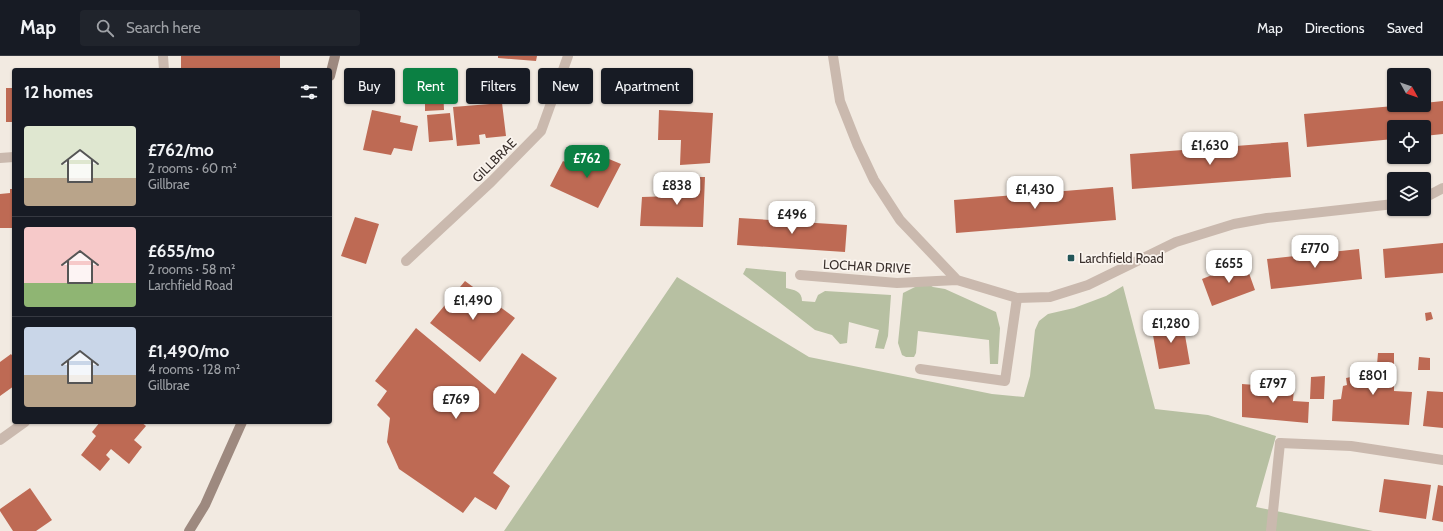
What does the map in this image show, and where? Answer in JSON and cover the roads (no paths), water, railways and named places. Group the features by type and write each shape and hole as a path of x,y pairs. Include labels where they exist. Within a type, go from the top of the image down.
{"street":[{"path":"163,56 164,68"},
{"path":"332,68 335,56"},
{"name":"GILLBRAE","path":"406,261 491,182 541,131 568,56"},
{"path":"833,56 840,101 857,144 874,180 900,220 957,280 1017,298 1050,297 1088,285 1176,242 1234,224 1267,218 1387,205"},
{"path":"0,158 12,157"},
{"path":"1431,194 1443,188"},
{"name":"LOCHAR DRIVE","path":"800,275 897,283 957,280"},
{"path":"920,369 1005,381 1017,298"},
{"path":"0,440 23,424"},
{"path":"189,531 205,504 241,424"},
{"path":"1271,531 1280,444 1351,446 1443,460"}],"place":[{"name":"Larchfield Road","path":"1071,258"}]}
